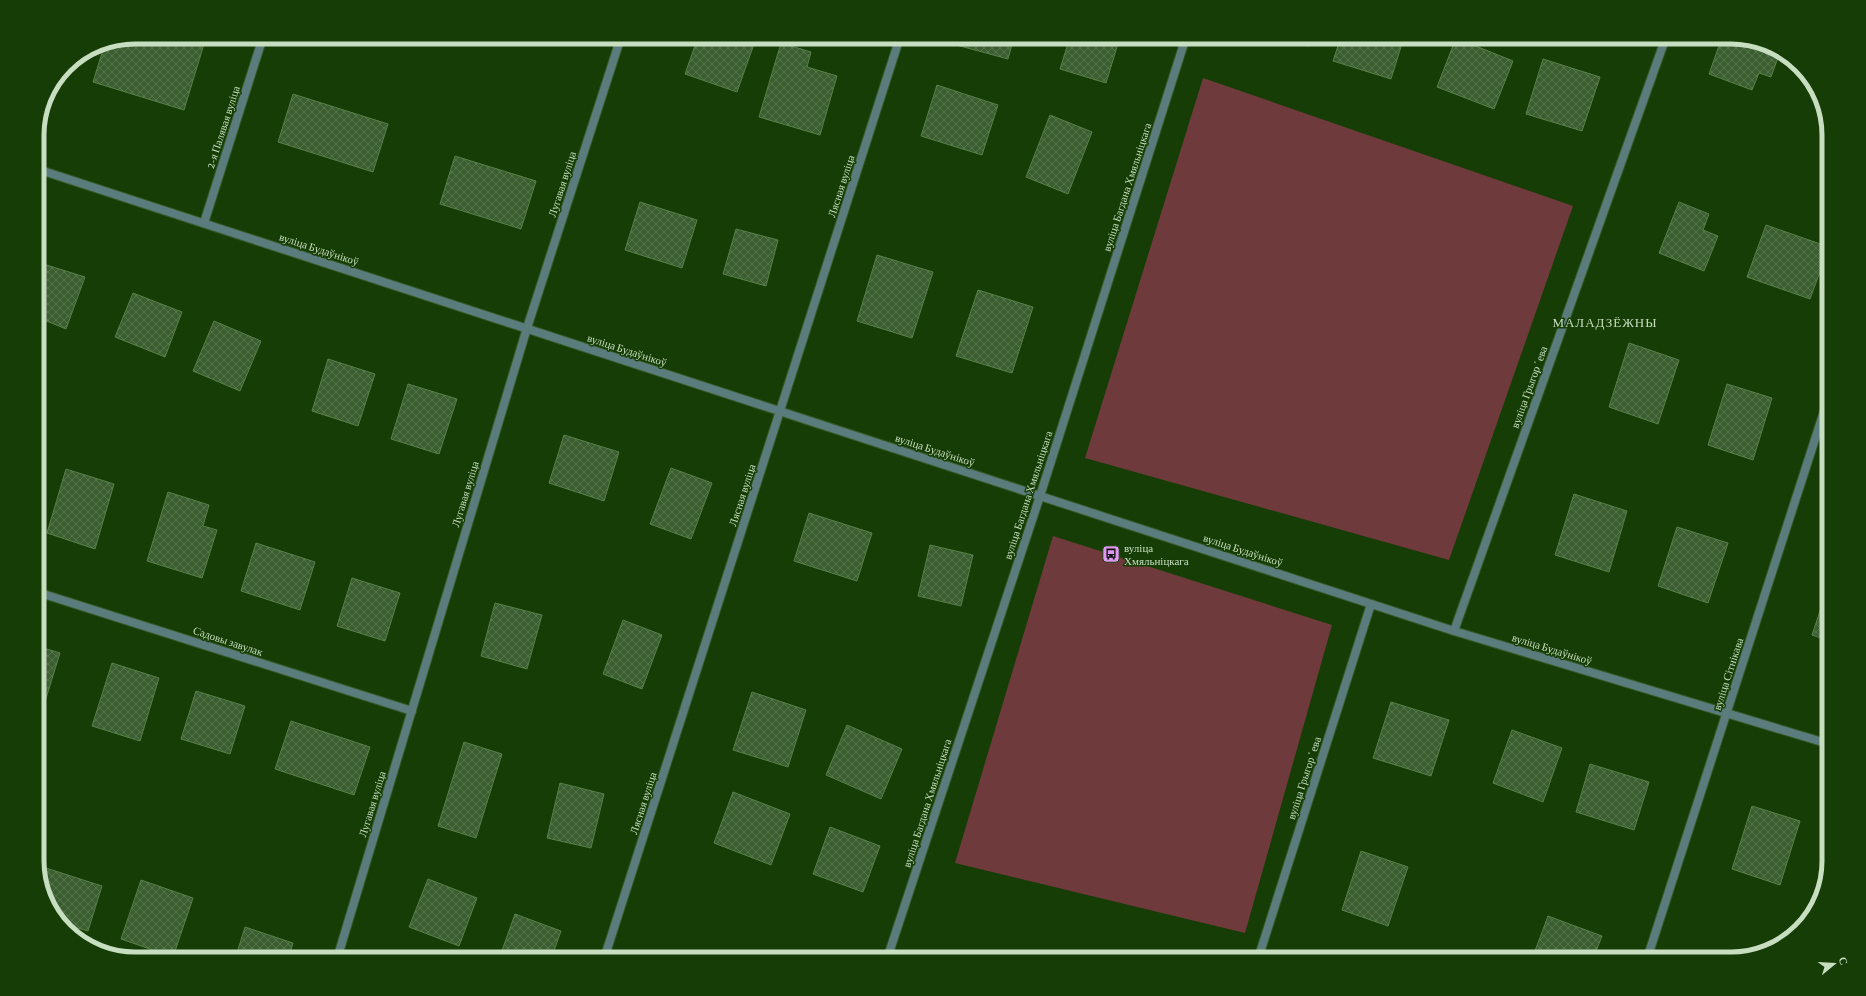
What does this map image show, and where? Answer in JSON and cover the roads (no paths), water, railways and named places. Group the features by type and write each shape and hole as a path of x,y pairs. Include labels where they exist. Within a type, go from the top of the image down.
{"street":[{"name":"2-я Палявая вуліца","path":"204,223 261,44"},
{"name":"Лугавая вуліца","path":"339,952 527,328 619,44"},
{"name":"Лясная вуліца","path":"606,952 898,44"},
{"name":"вуліца Багдана Хмяльніцкага","path":"889,952 1040,496 1184,44"},
{"name":"вуліца Грыгорʼева","path":"1454,631 1664,44"},
{"name":"вуліца Будаўнікоў","path":"44,171 1454,631 1822,742"},
{"name":"вуліца Сітнікава","path":"1648,952 1727,714 1822,418"},
{"name":"Садовы завулак","path":"44,594 412,711"},
{"name":"вуліца Грыгорʼева","path":"1260,952 1371,604"}],"place":[{"name":"вуліца Хмяльніцкага","path":"1111,554"}],"district":[{"name":"МАЛАДЗЁЖНЫ","path":"1605,322"}]}
